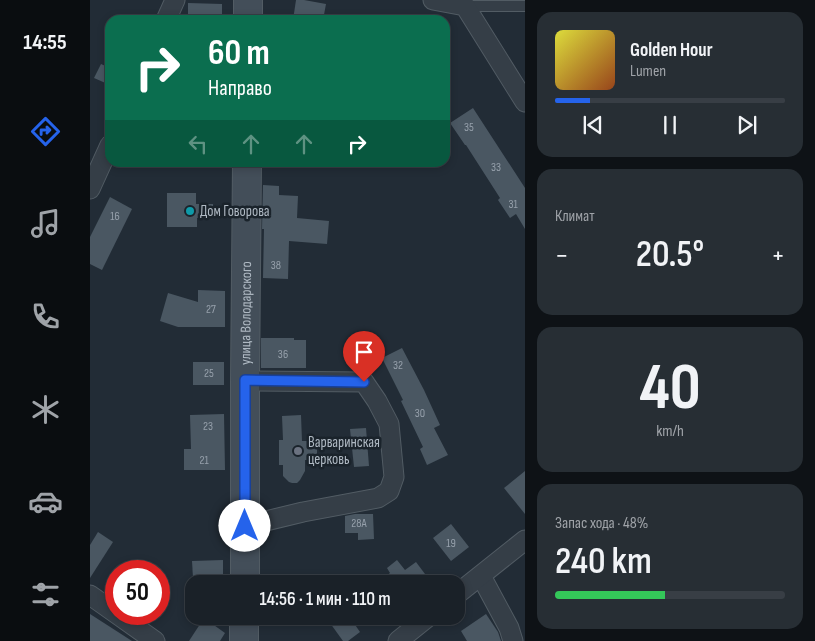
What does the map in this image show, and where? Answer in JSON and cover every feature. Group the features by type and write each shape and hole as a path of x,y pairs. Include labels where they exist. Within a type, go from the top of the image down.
{"main road":[{"path":"248,0 248,15"},
{"name":"улица Володарского","path":"244,575 247,167"},
{"path":"244,625 244,641"}],"street":[{"path":"168,15 175,0"},
{"path":"433,0 465,6 525,102"},
{"path":"90,190 105,156"},
{"path":"245,380 364,382 389,424 394,477 389,491 378,498 302,512 245,526"},
{"path":"465,588 525,540"},
{"path":"481,576 509,628 513,641"},
{"path":"90,595 154,641"},
{"path":"398,641 418,625"}],"lane":[{"path":"465,6 525,6"}],"building":[{"path":"296,0 326,4 324,15 294,15"},
{"path":"188,3 222,4 222,15 188,15"},
{"path":"101,64 105,66 105,83 94,78"},
{"path":"473,108 525,188 525,229 516,214 510,218 498,200 500,198 450,123"},
{"path":"263,185 279,186 279,195 298,196 297,218 329,221 327,244 289,241 288,279 263,278"},
{"name":"Дом Говорова","path":"167,193 196,193 196,204 213,204 213,218 197,218 197,227 167,227"},
{"path":"110,197 132,209 102,270 90,264 90,237"},
{"path":"198,290 225,291 225,327 178,327 160,321 168,293 198,302"},
{"path":"261,338 306,340 306,368 261,368"},
{"path":"402,348 440,425 434,428 448,455 427,465 420,449 423,447 401,401 403,400 382,358"},
{"path":"193,362 224,362 224,385 193,385"},
{"path":"224,414 225,470 184,470 184,449 191,449 190,415"},
{"name":"Варваринская церковь","path":"301,415 302,441 317,441 317,460 305,460 305,471 300,480 297,483 292,483 283,476 283,465 279,465 279,440 283,440 282,416"},
{"path":"366,428 369,466 354,467 350,429"},
{"path":"525,471 525,514 504,488"},
{"path":"373,514 374,539 358,540 358,533 345,533 345,516"},
{"path":"451,524 469,547 451,561 433,538"},
{"path":"98,532 113,542 90,578 90,545"},
{"path":"223,560 223,575 193,575 192,561"},
{"path":"397,560 405,570 416,562 426,575 387,575 390,573 387,568"},
{"path":"90,614 132,641 90,641"},
{"path":"486,614 498,632 501,641 467,641 461,631"},
{"path":"199,625 214,625 225,633 220,641 189,641"},
{"path":"331,625 355,625 360,632 348,641 343,641"}],"place":[{"name":"Дом Говорова","path":"190,211"},
{"name":"Варваринская церковь","path":"298,451"}],"route":[{"path":"245,526 245,380 364,382"}]}
